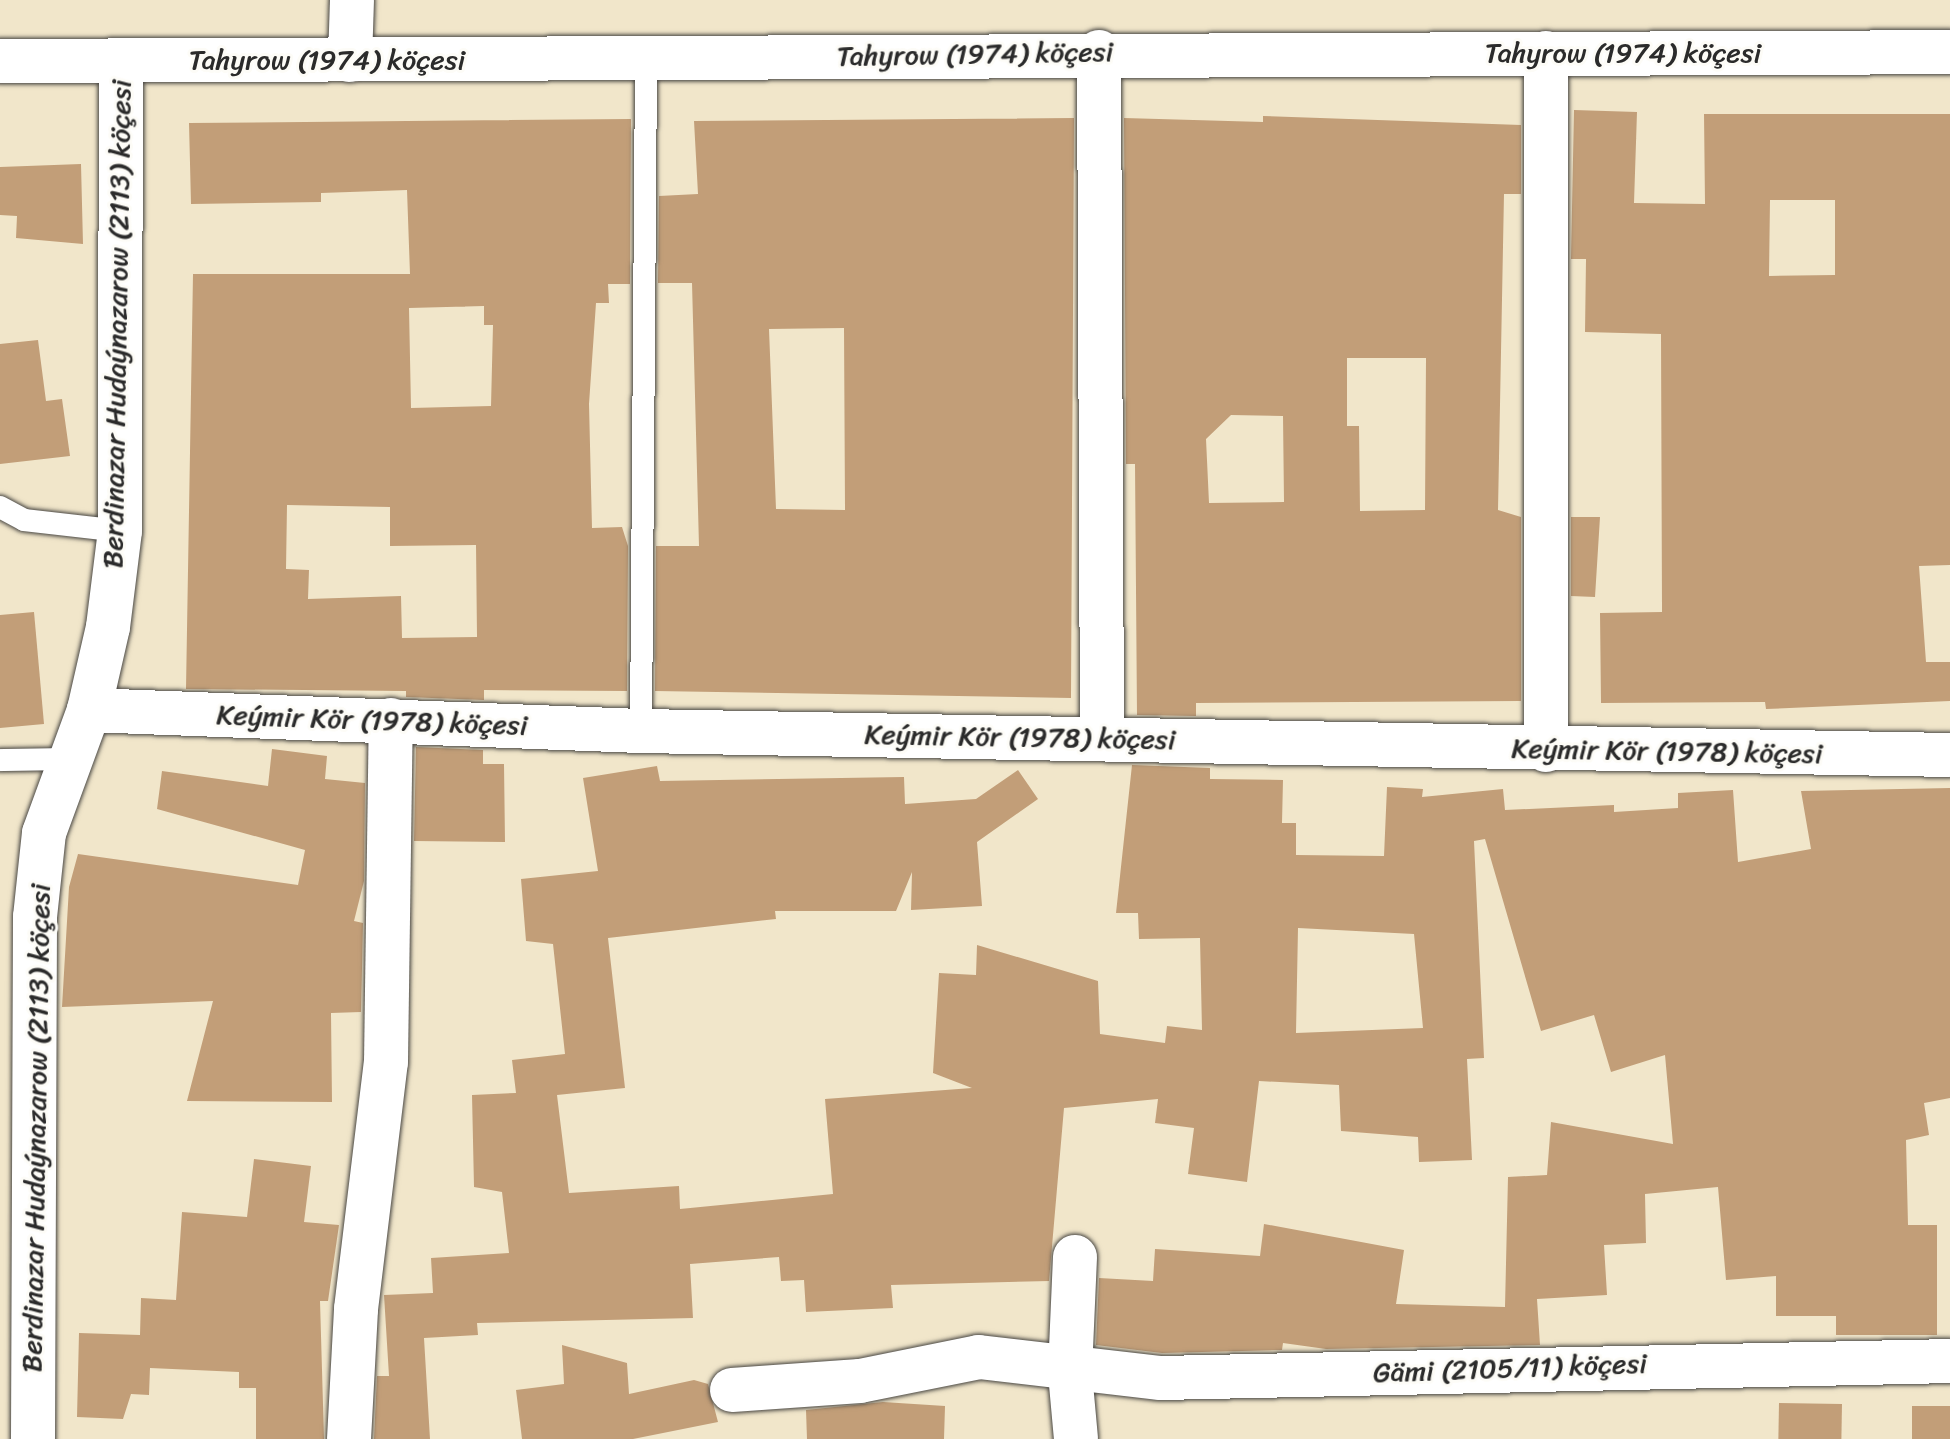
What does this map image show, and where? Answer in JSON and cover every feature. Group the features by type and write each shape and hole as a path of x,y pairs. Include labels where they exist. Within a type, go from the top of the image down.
{"street":[{"path":"350,60 352,0"},
{"path":"1099,52 1102,737"},
{"name":"Tahyrow (1974) köçesi","path":"0,61 1099,52 1950,52"},
{"path":"1546,53 1546,750"},
{"name":"Berdinazar Hudaýnazarow (2113) köçesi","path":"33,1439 35,917 44,833 89,710 120,531 121,61"},
{"name":"Keýmir Kör (1978) köçesi","path":"89,710 641,731 1102,737 1546,750 1950,755"},
{"path":"349,1439 356,1309 386,1062 391,720"},
{"path":"1075,1257 1070,1373 1076,1439"},
{"name":"Gämi (2105/11) köçesi","path":"732,1390 860,1381 979,1357 1070,1373 1161,1378 1950,1361"}],"lane":[{"path":"641,731 646,58"},
{"path":"0,507 24,520 120,531"},
{"path":"0,760 72,759"}],"building":[{"path":"1574,110 1637,112 1634,203 1705,204 1704,114 1950,114 1950,565 1919,566 1926,662 1950,662 1950,701 1766,709 1765,702 1601,703 1600,613 1662,612 1661,334 1585,332 1586,259 1571,259","holes":["1770,200 1835,200 1835,275 1769,276"]},
{"path":"1263,116 1521,125 1521,194 1504,194 1498,510 1521,517 1521,701 1196,703 1196,716 1137,715 1135,464 1126,464 1124,118 1263,122","holes":["1347,358 1426,358 1425,510 1360,511 1359,426 1347,426","1231,415 1283,416 1284,502 1209,503 1206,439"]},
{"path":"1074,118 1071,698 655,691 656,546 699,546 692,283 658,283 659,196 698,194 694,121","holes":["844,328 845,510 776,509 769,329"]},
{"path":"631,119 630,284 608,284 609,303 596,303 589,404 592,528 622,527 628,546 627,691 484,690 484,700 406,697 406,691 186,689 193,274 410,274 407,190 321,193 321,202 191,204 189,123","holes":["484,306 484,325 493,325 491,406 411,408 409,308","287,505 390,507 390,546 476,545 477,637 402,638 401,596 308,599 309,570 286,569"]},
{"path":"81,164 83,244 16,238 17,216 0,215 0,167"},
{"path":"38,340 46,401 62,399 70,456 0,464 0,344"},
{"path":"1571,517 1600,517 1595,597 1571,596"},
{"path":"34,612 44,724 0,728 0,615"},
{"path":"416,747 483,750 483,764 504,764 505,842 414,841"},
{"path":"272,749 327,756 325,779 365,783 364,881 354,921 363,923 361,1012 331,1013 332,1102 187,1101 213,1001 62,1007 69,887 78,854 298,885 305,850 157,809 162,771 268,786"},
{"path":"1132,765 1210,768 1210,779 1283,780 1282,823 1296,823 1296,855 1384,856 1387,787 1423,789 1422,797 1503,789 1505,810 1614,805 1614,812 1678,808 1678,793 1733,790 1738,862 1811,849 1801,791 1950,788 1950,1098 1924,1103 1929,1135 1906,1140 1908,1225 1937,1225 1937,1335 1836,1335 1836,1316 1776,1316 1776,1276 1726,1280 1718,1187 1645,1194 1646,1243 1604,1245 1607,1295 1537,1299 1540,1345 1326,1349 1283,1343 1282,1350 1162,1353 1096,1345 1099,1278 1153,1281 1155,1249 1260,1256 1264,1224 1404,1250 1396,1304 1505,1307 1508,1177 1547,1175 1551,1122 1673,1144 1665,1055 1611,1072 1594,1015 1541,1031 1485,839 1474,841 1484,1058 1467,1059 1472,1160 1419,1162 1418,1137 1341,1131 1339,1085 1259,1081 1247,1182 1188,1174 1194,1128 1155,1123 1158,1099 1064,1108 1049,1281 891,1285 893,1308 806,1312 804,1280 781,1281 779,1257 690,1264 693,1318 477,1323 478,1335 424,1338 430,1439 374,1439 377,1376 389,1376 384,1295 433,1293 431,1258 509,1253 502,1192 474,1187 472,1095 516,1093 512,1060 565,1054 553,944 526,941 521,879 598,871 583,778 657,766 660,781 904,777 905,804 976,799 1018,770 1038,799 977,842 982,906 911,910 912,872 896,911 775,911 776,919 608,938 625,1088 557,1095 569,1193 679,1186 680,1209 833,1194 825,1099 972,1088 933,1073 939,973 976,975 977,945 1098,981 1100,1034 1165,1043 1167,1026 1202,1030 1200,938 1139,939 1138,913 1116,913","holes":["1298,928 1414,934 1423,1028 1296,1033"]},
{"path":"254,1159 311,1166 304,1222 339,1225 328,1301 320,1301 324,1439 256,1439 256,1388 239,1388 239,1372 150,1368 149,1395 131,1394 123,1419 77,1417 79,1333 140,1335 141,1298 176,1300 182,1212 247,1217"},
{"path":"562,1345 627,1363 629,1394 694,1380 708,1384 718,1422 633,1439 522,1439 516,1390 564,1384"},
{"path":"883,1402 945,1406 944,1439 807,1439 806,1410"},
{"path":"1779,1403 1842,1404 1841,1439 1778,1439"},
{"path":"1912,1406 1950,1406 1950,1439 1912,1439"}]}
